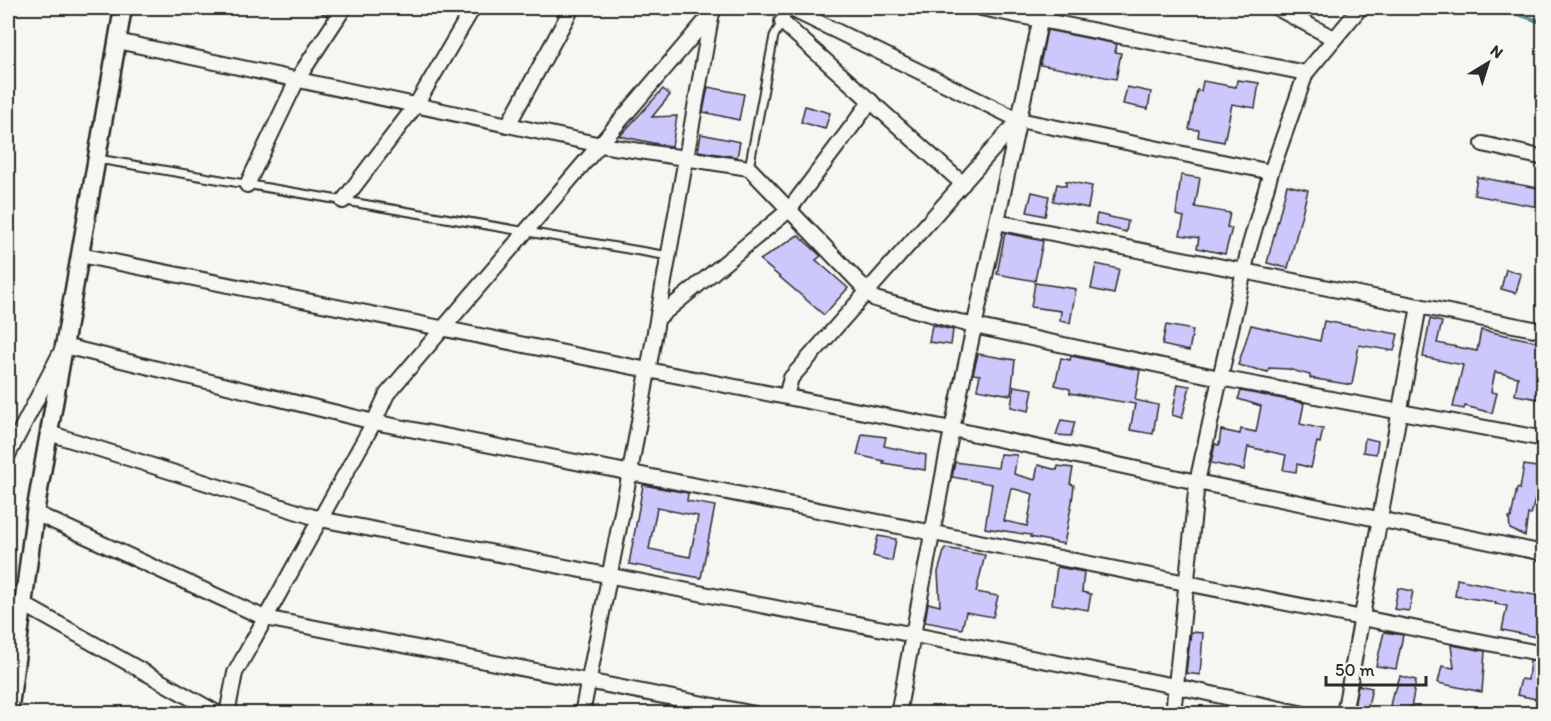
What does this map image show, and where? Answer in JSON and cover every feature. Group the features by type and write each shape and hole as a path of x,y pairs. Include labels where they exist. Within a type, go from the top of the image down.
{"street":[{"path":"9,714 35,513 123,8"},
{"path":"343,201 416,105 473,8"},
{"path":"508,124 572,8"},
{"path":"789,8 1019,120 1271,172"},
{"path":"981,8 1042,14 1306,73"},
{"path":"1277,8 1333,38"},
{"path":"1173,714 1197,482 1244,271 1271,172 1306,73 1360,8"},
{"path":"227,714 235,673 374,422 387,393 601,145 713,10"},
{"path":"582,714 659,317 685,158 713,10"},
{"path":"247,185 298,78 341,12"},
{"path":"898,714 952,429 1042,14"},
{"path":"782,21 963,183"},
{"path":"117,41 298,78 601,145 749,168 875,299 974,326 1220,378 1544,439"},
{"path":"659,317 789,210 871,101"},
{"path":"786,396 791,378 1019,120"},
{"path":"1483,144 1544,158"},
{"path":"997,222 1544,331"},
{"path":"80,255 952,429 1544,553"},
{"path":"1344,714 1419,306"},
{"path":"64,346 374,422 1544,654"},
{"path":"8,455 64,346"},
{"path":"49,433 320,519 1175,686 1304,714"},
{"path":"35,513 265,618 755,714"},
{"path":"23,604 219,714"}],"lane":[{"path":"323,8 341,12"},
{"path":"749,168 774,36 789,8"},
{"path":"97,159 669,256"}],"building":[{"path":"1047,30 1117,44 1115,52 1121,53 1116,79 1040,65"},
{"path":"1237,80 1259,83 1255,108 1232,104 1224,142 1198,137 1199,130 1189,129 1197,90 1201,91 1203,81 1236,87"},
{"path":"708,87 744,94 739,120 703,112"},
{"path":"1127,87 1151,92 1148,109 1123,104"},
{"path":"663,89 670,95 652,117 677,116 672,147 620,136"},
{"path":"805,106 830,113 825,129 801,122"},
{"path":"701,134 740,142 737,157 698,151"},
{"path":"1181,175 1200,178 1195,207 1230,213 1227,227 1232,228 1225,254 1197,248 1199,238 1180,235 1184,217 1176,215"},
{"path":"1477,177 1544,189 1544,208 1474,195"},
{"path":"1066,181 1092,186 1088,208 1053,201 1057,184 1066,186"},
{"path":"1287,185 1308,190 1288,268 1267,263"},
{"path":"1032,192 1049,196 1045,216 1027,212"},
{"path":"1097,214 1128,221 1126,232 1095,224"},
{"path":"1005,233 1043,241 1035,281 997,274"},
{"path":"798,235 821,256 816,260 848,288 824,315 760,260"},
{"path":"1096,264 1119,269 1114,294 1091,289"},
{"path":"1506,269 1521,274 1516,293 1501,289"},
{"path":"1035,283 1076,289 1070,323 1060,321 1061,311 1031,307"},
{"path":"1430,319 1442,322 1437,343 1477,351 1481,330 1544,343 1538,384 1544,385 1544,400 1515,395 1518,377 1495,372 1491,392 1497,393 1492,413 1465,406 1464,409 1453,407 1463,365 1423,357"},
{"path":"1324,321 1398,334 1394,351 1359,345 1352,385 1310,378 1310,375 1288,369 1269,368 1268,372 1238,365 1251,325 1320,341"},
{"path":"932,325 953,330 951,345 929,342"},
{"path":"1166,325 1193,330 1189,351 1162,345"},
{"path":"978,354 1015,360 1011,395 977,389 980,375 973,374"},
{"path":"1071,356 1140,370 1135,400 1158,405 1153,434 1130,430 1135,404 1070,393 1070,389 1055,385 1061,358 1070,360"},
{"path":"1178,384 1190,386 1182,418 1172,415"},
{"path":"1014,386 1033,389 1029,411 1011,407"},
{"path":"1241,391 1304,403 1300,424 1323,429 1320,443 1317,442 1311,468 1297,464 1296,472 1283,470 1286,455 1248,447 1244,470 1211,463 1215,444 1219,445 1221,430 1240,434 1241,429 1256,432 1261,406 1238,399"},
{"path":"1061,420 1075,422 1071,436 1056,435"},
{"path":"862,434 886,437 884,446 926,455 925,470 883,463 884,461 857,455"},
{"path":"1365,438 1378,441 1376,454 1363,452"},
{"path":"1000,454 1017,455 1014,474 1035,480 1038,465 1057,470 1058,466 1073,468 1070,484 1074,485 1072,502 1064,544 1030,537 1031,535 985,528 992,484 952,477 955,462 998,468","holes":["1011,488 1033,494 1027,526 1004,521"]},
{"path":"1524,465 1543,468 1531,515 1528,514 1525,536 1510,529 1509,518 1511,518 1517,488 1520,489"},
{"path":"643,485 688,493 687,501 715,506 701,578 629,564","holes":["657,508 698,516 690,557 649,549"]},
{"path":"878,536 896,539 892,561 873,556"},
{"path":"945,548 985,555 976,592 998,596 993,617 966,612 962,629 925,622 928,603 940,606 938,572"},
{"path":"1057,567 1084,572 1082,592 1091,594 1088,610 1052,604"},
{"path":"1457,579 1544,597 1544,612 1542,612 1536,637 1502,630 1507,606 1495,604 1496,602 1455,596"},
{"path":"1398,588 1413,591 1409,611 1394,609"},
{"path":"1191,632 1203,633 1200,675 1186,673"},
{"path":"1384,632 1403,635 1396,669 1376,666"},
{"path":"1451,645 1485,651 1482,692 1438,683 1442,666 1454,668"},
{"path":"1530,660 1544,663 1541,700 1517,695 1521,679 1528,680"},
{"path":"1400,676 1416,680 1410,714 1392,714 1392,706 1390,706"},
{"path":"1358,685 1372,688 1367,710 1354,708"}],"waterway":[{"path":"1501,8 1544,23"}]}
